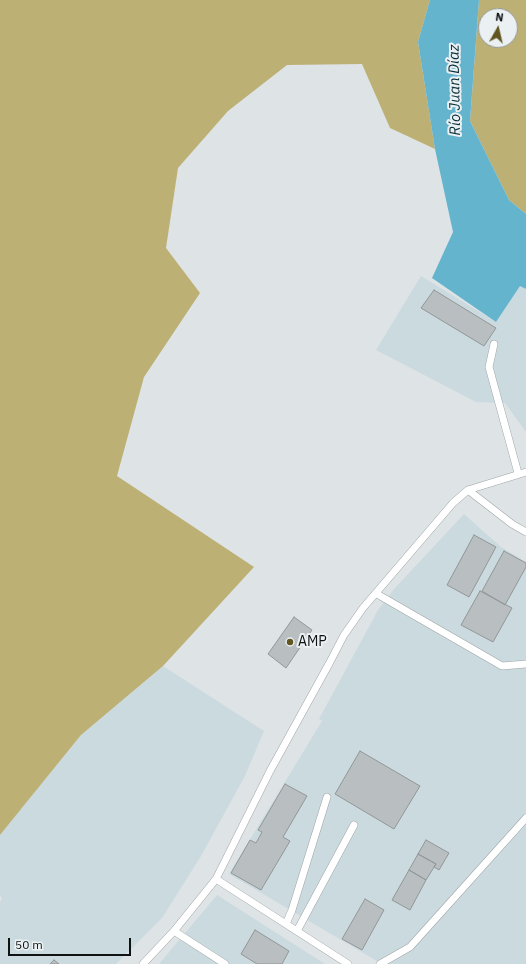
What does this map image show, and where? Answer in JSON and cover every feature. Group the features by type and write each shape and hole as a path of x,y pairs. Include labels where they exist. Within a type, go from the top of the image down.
{"lane":[{"path":"494,344 489,367 497,403 518,473"},
{"path":"148,962 216,879 270,771 344,635 363,608 377,594 453,503 468,490 518,473 526,472"},
{"path":"468,490 512,524 526,532"},
{"path":"377,594 502,666 526,664"},
{"path":"286,924 292,910 327,797"},
{"path":"380,964 410,947 526,818"},
{"path":"297,931 354,825"},
{"path":"216,879 348,964"},
{"path":"174,931 225,964"}],"shaded area":[{"path":"0,0 430,0 418,42 435,149 390,128 362,64 287,65 228,111 178,168 166,248 200,293 144,377 117,476 254,567 163,666 81,735 0,835"},
{"path":"479,0 526,0 526,214 509,200 470,121 478,13 478,48 518,48 518,8 478,8"},
{"path":"421,276 496,322 520,285 526,289 526,432 505,403 476,402 376,350"},
{"path":"464,514 501,547 526,562 526,964 382,964 229,874 322,721 319,719 378,610 394,589"},
{"path":"163,666 264,731 245,776 201,856 162,918 116,964 0,964 0,902 2,899 0,895 0,835 81,735"},
{"path":"217,895 325,964 159,964"}],"water":[{"name":"Río Juan Díaz","path":"430,0 479,0 470,121 509,200 526,214 526,289 520,286 496,322 432,278 453,232 435,149 418,42"}],"building":[{"path":"434,290 496,328 484,346 421,308"},
{"path":"474,535 496,547 469,597 447,585"},
{"path":"504,551 526,563 526,567 505,605 482,591"},
{"path":"480,591 512,608 493,642 461,625"},
{"name":"AMP","path":"294,617 312,630 286,668 268,654"},
{"path":"360,751 420,786 394,829 335,794"},
{"path":"285,784 307,796 283,837 290,841 261,890 231,873 250,840 256,843 262,832 258,830"},
{"path":"426,840 449,853 439,870 434,867 436,864 418,854"},
{"path":"418,854 436,864 426,880 409,870"},
{"path":"409,870 426,880 410,910 392,900"},
{"path":"365,899 384,910 362,950 342,939"},
{"path":"255,930 289,951 282,964 257,964 241,954"},
{"path":"54,960 59,964 50,964"}],"place":[{"name":"AMP","path":"290,642"}]}
